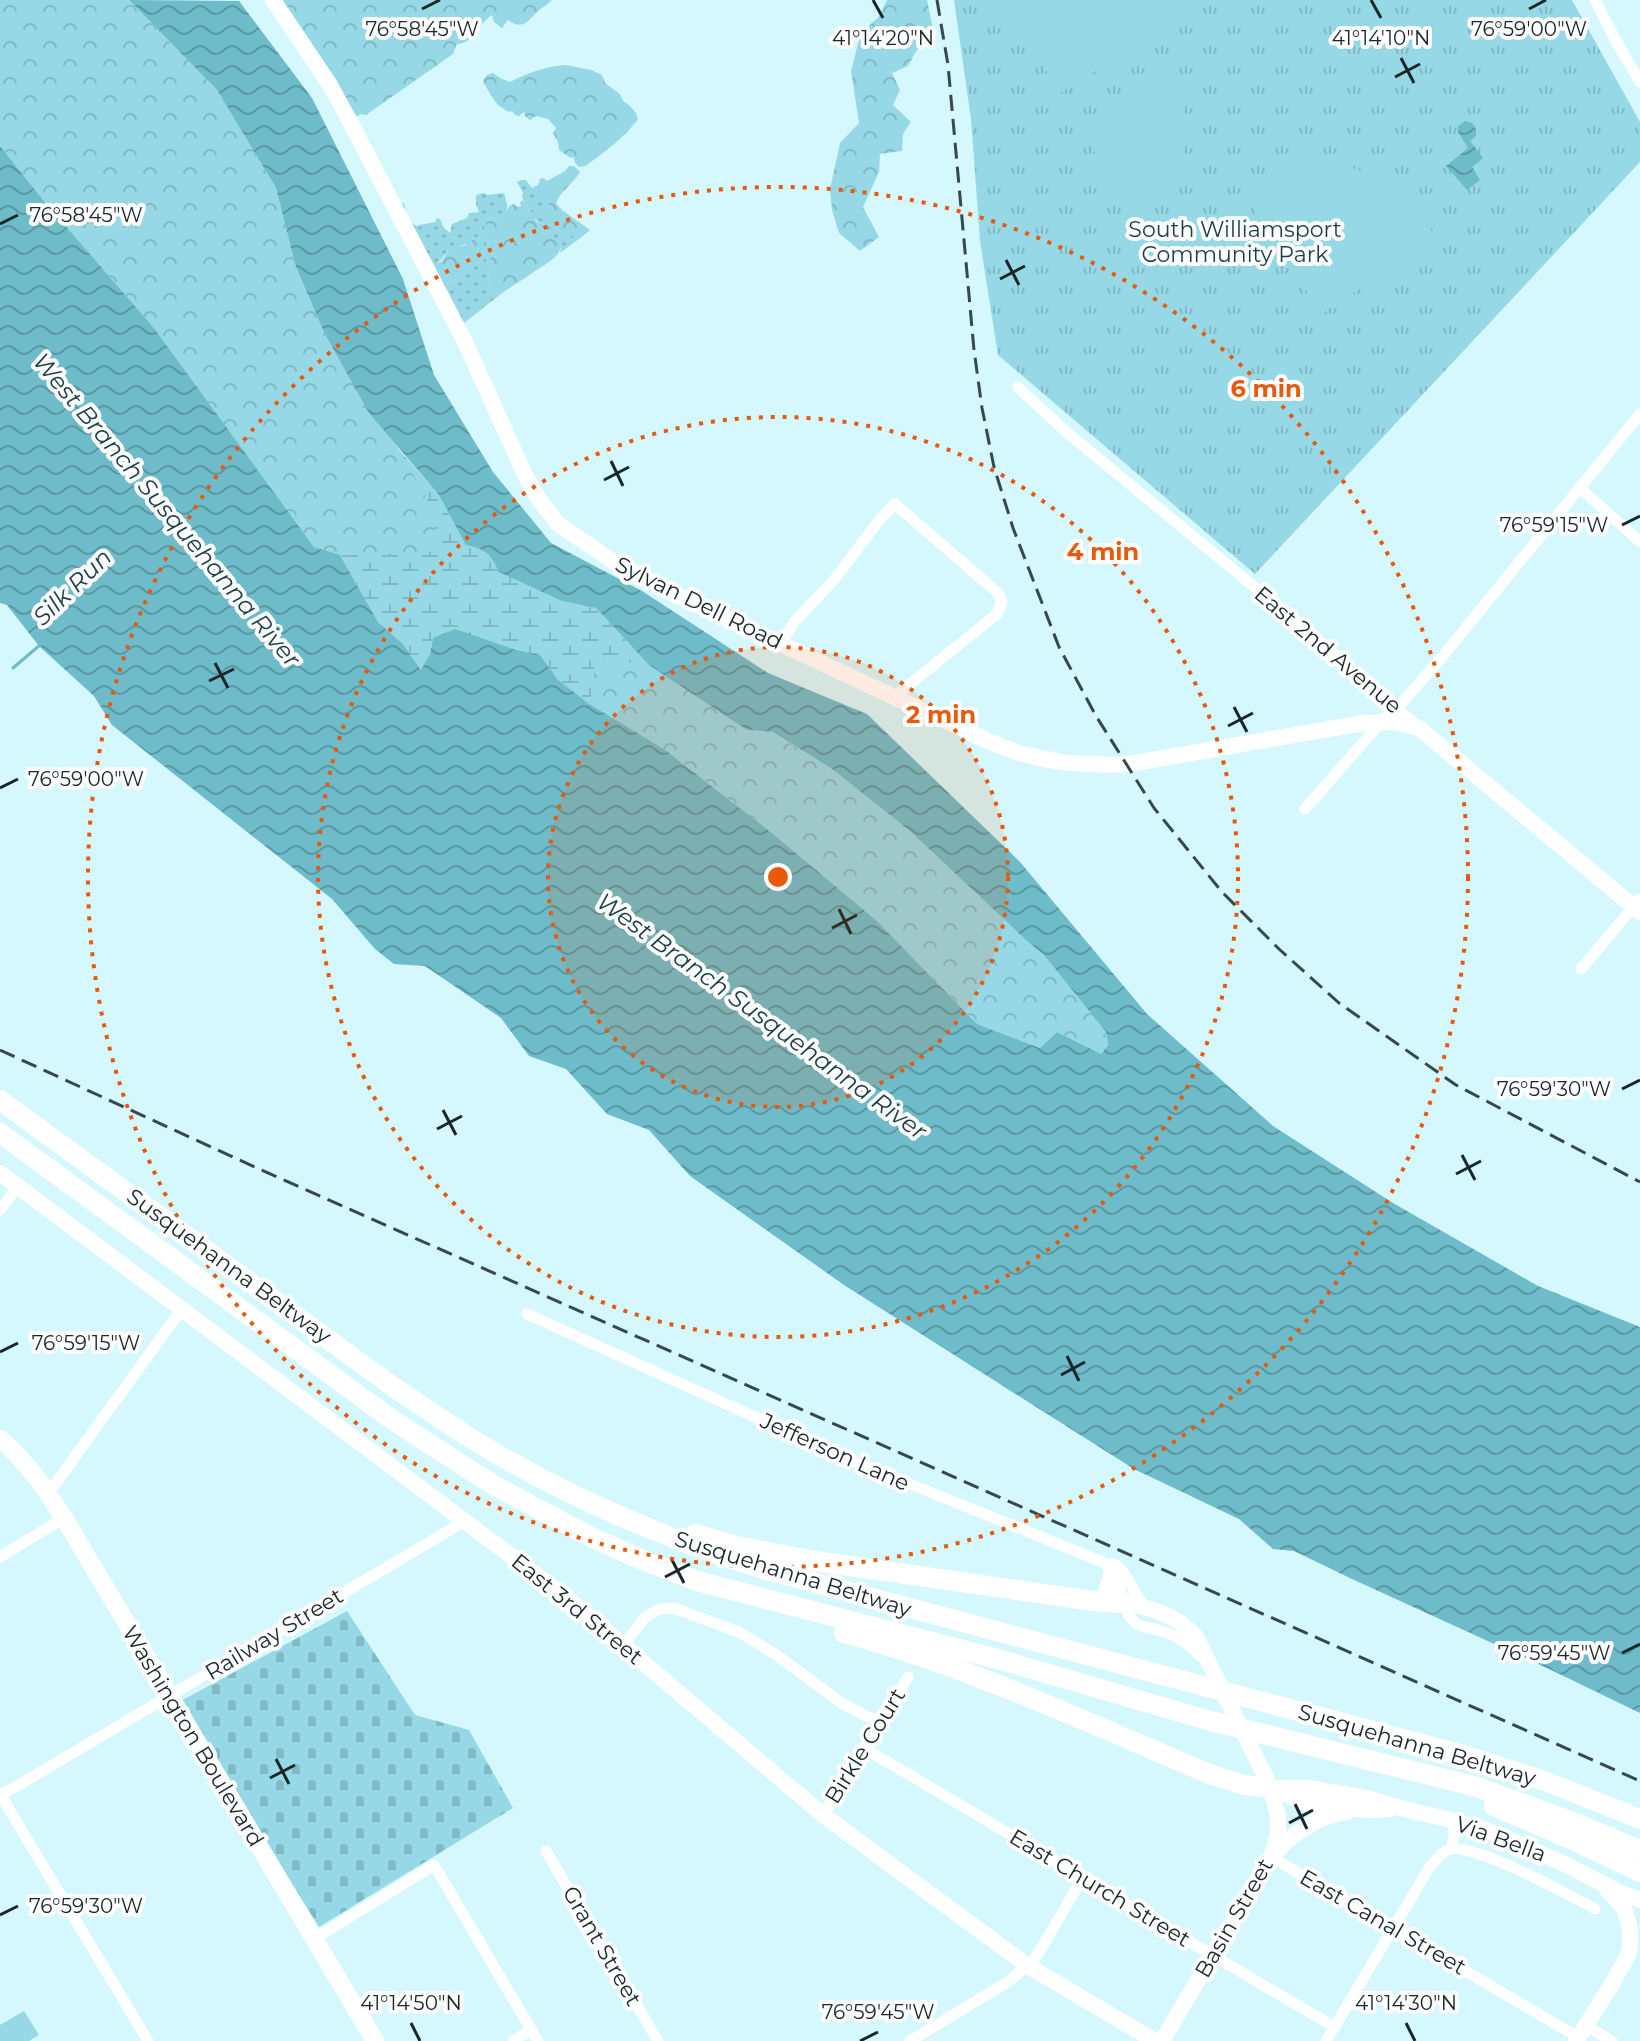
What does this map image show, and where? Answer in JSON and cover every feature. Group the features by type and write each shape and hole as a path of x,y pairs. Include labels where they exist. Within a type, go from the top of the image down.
{"highway":[{"name":"Susquehanna Beltway","path":"0,1100 365,1366 484,1446 565,1491 668,1537 717,1555 863,1597 1463,1755 1545,1781 1640,1819"},
{"name":"Susquehanna Beltway","path":"0,1133 394,1421 544,1513 640,1559 697,1581 1001,1660 1207,1720 1477,1787 1640,1850"},
{"path":"484,1446 641,1515 737,1546 815,1561 1135,1605"},
{"path":"1100,1602 1107,1596 1110,1567"},
{"path":"697,1581 816,1626 885,1644 964,1671 1212,1775 1244,1785 1271,1788"},
{"path":"1379,1733 1504,1759 1640,1805"},
{"path":"1351,1755 1507,1812 1640,1872"}],"main road":[{"name":"Sylvan Dell Road","path":"273,0 346,114 465,342 526,477 550,515 582,541 627,569 689,601 1018,753 1068,763 1113,765 1338,726 1382,721 1419,728"},
{"name":"East 2nd Avenue","path":"1419,728 1638,906"},
{"name":"East 3rd Street","path":"0,1173 566,1597 823,1815 1028,1966 1155,2041"},
{"name":"Washington Boulevard","path":"0,1439 19,1456 64,1518 375,2041"},
{"path":"1135,1605 1173,1617 1191,1631 1271,1788"},
{"name":"Via Bella","path":"1271,1788 1309,1804 1368,1810 1404,1809"},
{"name":"Via Bella","path":"1271,1788 1309,1788 1371,1799 1455,1821 1500,1836 1594,1878 1640,1903"},
{"name":"Basin Street","path":"1162,2041 1271,1857 1278,1833 1278,1817 1271,1788"},
{"path":"1271,1857 1289,1839 1319,1819 1337,1813 1368,1810"},
{"name":"Via Bella","path":"1594,1878 1624,1908 1634,1941 1640,1947"},
{"path":"1580,2034 1629,1953 1633,1914 1640,1903"},
{"path":"1612,1984 1640,1960"}],"street":[{"path":"1595,0 1640,82"},
{"name":"East 2nd Avenue","path":"1018,387 1064,430 1304,628 1419,728"},
{"path":"1305,809 1397,708 1640,414"},
{"path":"1579,487 1640,542"},
{"path":"781,644 795,621 834,580 895,504 999,594 1002,603 997,614 894,697"},
{"path":"1581,969 1638,906"},
{"path":"0,1210 18,1186"},
{"path":"48,1494 181,1310"},
{"name":"Jefferson Lane","path":"527,1314 846,1458 1110,1567"},
{"path":"0,1557 64,1518"},
{"name":"Railway Street","path":"0,1795 465,1521"},
{"path":"1113,1563 1122,1569 1138,1599 1135,1605 1110,1567 1113,1563"},
{"path":"623,1646 645,1617 660,1609 670,1608 751,1639 843,1704 880,1723"},
{"name":"Birkle Court","path":"823,1815 908,1677"},
{"name":"East Church Street","path":"865,1749 1335,2027"},
{"path":"0,1795 148,2041"},
{"path":"1452,1848 1455,1821"},
{"path":"1326,2041 1434,1861 1452,1848 1482,1855 1542,1879 1595,1909"},
{"name":"Grant Street","path":"546,1851 658,2041"},
{"name":"East Canal Street","path":"1271,1857 1580,2034 1612,2041"},
{"path":"314,1939 434,1865 535,2036 513,2041"},
{"path":"910,2041 1006,1983 1028,1966 1083,1877"}],"green space":[{"path":"0,0 129,0 217,90 276,188 295,264 399,450 439,495 562,601 747,730 771,732 832,769 911,832 1043,954 1106,1032 1108,1045 1101,1054 1057,1032 1040,1048 977,1024 877,921 772,833 664,749 588,703 557,679 340,556 314,547 154,328 0,146"},
{"path":"278,0 552,0 520,25 508,20 502,28 494,22 492,15 472,37 457,44 453,54 366,115 358,116 351,113"},
{"path":"887,0 927,0 933,29 908,66 892,73 900,90 893,105 911,122 903,134 902,151 880,154 879,172 863,207 879,237 860,251 839,233 830,189 840,143 859,123 851,71 861,32 878,18"},
{"name":"South Williamsport Community Park","path":"954,0 1572,0 1640,122 1640,162 1255,574 998,355 980,241 971,119"},
{"path":"1003,0 1200,0 1203,5 1060,93"},
{"path":"566,65 602,75 605,83 620,94 636,113 638,120 586,166 579,167 574,158 559,150 553,133 556,128 548,119 536,116 530,120 524,112 519,116 501,108 483,80 493,73 510,82 537,70"},
{"path":"1166,73 1183,107 1186,139 1183,154 1170,183 1135,214 1083,134 1086,123"},
{"path":"1315,161 1355,169 1390,184 1412,202 1437,239 1321,314 1243,193 1276,172"},
{"path":"569,166 580,172 556,203 590,230 579,239 562,236 551,228 553,222 546,218 545,212 549,208 548,201 538,185 540,179 547,181"},
{"path":"526,180 532,188 538,185 548,201 559,233 579,239 560,253 562,243 547,240 543,232 544,224 528,210 517,182"},
{"path":"504,193 507,204 504,216 495,219 488,217 483,233 491,249 488,277 492,292 501,294 464,323 440,286 483,261 483,240 477,237 453,247 429,268 403,216 402,202 414,225 435,222 437,218 450,233 452,224 467,218 469,213 479,212 476,195"},
{"path":"523,200 529,211 537,215 534,218 537,222 544,224 543,232 547,239 553,238 562,243 561,248 552,260 501,294 492,292 488,277 491,249 483,233 488,217 501,217 509,206 521,206"},
{"path":"477,237 483,240 483,261 440,286 432,267 442,261 449,249 464,246"},
{"path":"399,450 439,495 466,545 487,553 499,572 562,601 596,608 649,665 594,658 594,690 588,703 557,679 540,655 433,638 422,671 403,644 378,622 340,555 431,552 436,515"},
{"path":"347,1611 415,1715 469,1730 513,1808 319,1927 179,1702"},
{"path":"24,2011 39,2035 29,2041 0,2041 0,2025"}],"water":[{"name":"West Branch Susquehanna River","path":"129,0 239,1 312,98 403,279 434,375 493,472 551,543 642,591 768,673 867,714 1020,862 1147,1014 1273,1126 1393,1203 1538,1286 1640,1327 1640,1713 1294,1551 1273,1549 1239,1519 1134,1469 844,1285 690,1176 649,1130 607,1114 566,1069 529,1056 501,1018 425,966 394,964 375,949 332,899 112,725 94,696 39,646 7,605 0,603 0,146 154,328 314,547 340,555 378,622 403,644 421,670 430,654 433,638 455,629 540,655 557,679 588,703 664,749 772,833 877,921 977,1024 1040,1048 1057,1032 1101,1054 1108,1045 1106,1032 1043,954 911,832 832,769 772,732 747,730 649,665 596,608 562,601 499,572 487,553 466,545 439,495 369,413 324,332 295,264 276,188 217,90"},
{"path":"1465,121 1472,123 1476,129 1476,136 1470,141 1483,158 1472,167 1480,180 1467,190 1446,166 1468,148 1458,132 1458,126"}],"waterway":[{"name":"Silk Run","path":"13,668 40,645"}],"railway":[{"path":"937,0 948,65 974,350 994,467 1013,528 1059,647 1096,716 1154,808 1222,892 1339,1003 1456,1085 1640,1182"},
{"path":"0,1050 259,1169 1640,1781"}]}
